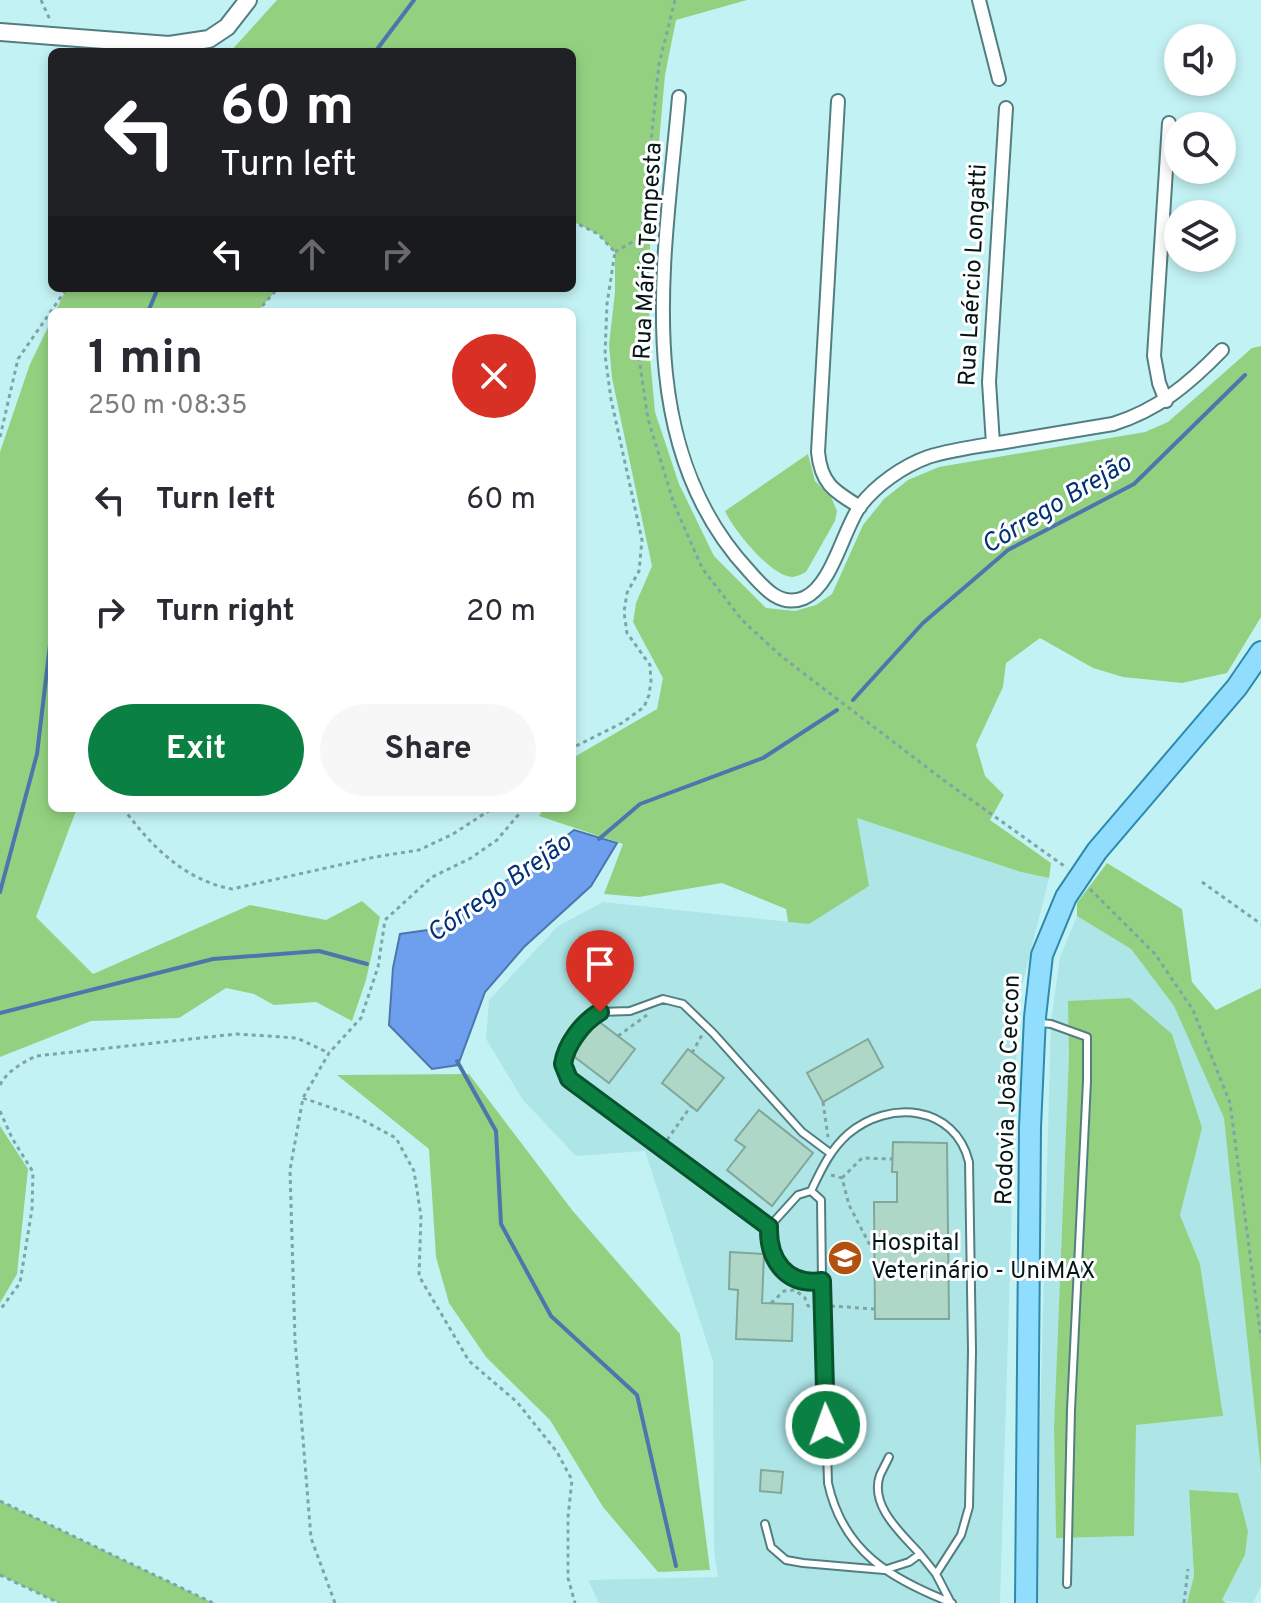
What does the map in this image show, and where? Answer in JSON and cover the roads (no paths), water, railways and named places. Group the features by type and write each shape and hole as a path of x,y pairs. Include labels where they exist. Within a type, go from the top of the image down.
{"main road":[{"name":"Rodovia João Ceccon","path":"1026,1603 1030,1127 1034,1023 1042,955 1060,909 1079,877 1115,829 1237,687 1261,652"}],"street":[{"path":"0,32 169,45 209,39 227,27 248,0"},
{"path":"979,0 999,79"},
{"name":"Rua Mário Tempesta","path":"679,97 666,249 663,351 668,403 687,468 713,528 726,547 766,590 778,598 801,599 817,588 860,507 909,465 929,457 1113,424 1136,417 1166,401 1222,350"},
{"path":"838,101 818,452 823,477 833,489 860,507"},
{"name":"Rua Laércio Longatti","path":"993,444 989,382 1006,108"},
{"path":"1165,184 1154,356 1166,401"}],"lane":[{"path":"769,1227 569,1079 563,1064 568,1046 596,1014 630,1011 651,1002 669,999 683,1004 707,1026 802,1132 830,1153"},
{"path":"1034,1023 1051,1024 1087,1037 1067,1584"},
{"path":"822,1281 799,1280 780,1269 770,1248 769,1227 798,1195 811,1191 830,1153 859,1126 887,1114 905,1113 931,1116 944,1122 957,1133 967,1154 972,1351 969,1507 961,1535 936,1574"},
{"path":"811,1191 817,1195 822,1207 830,1492 841,1521 859,1547 884,1570 952,1603"},
{"path":"889,1457 879,1479 882,1505 896,1528 936,1574 952,1603"},
{"path":"765,1524 771,1547 786,1560 884,1570 909,1562 920,1554"}],"water":[{"path":"574,830 617,843 591,886 524,947 485,992 458,1065 432,1069 389,1025 393,968 400,934 442,928 473,899 516,875"}],"waterway":[{"path":"378,48 414,0"},
{"path":"150,308 156,292"},
{"name":"Córrego Brejão","path":"853,700 923,623 1008,550 1134,484 1245,375"},
{"path":"0,892 37,754 48,662"},
{"name":"Córrego Brejão","path":"599,839 640,804 763,758 837,710"},
{"name":"Córrego Brejão","path":"0,1013 213,959 319,951 367,964"},
{"path":"457,1061 496,1131 501,1224 551,1316 637,1395 676,1566"}],"place":[{"name":"Hospital Veterinário - UniMAX","path":"845,1258"}]}
